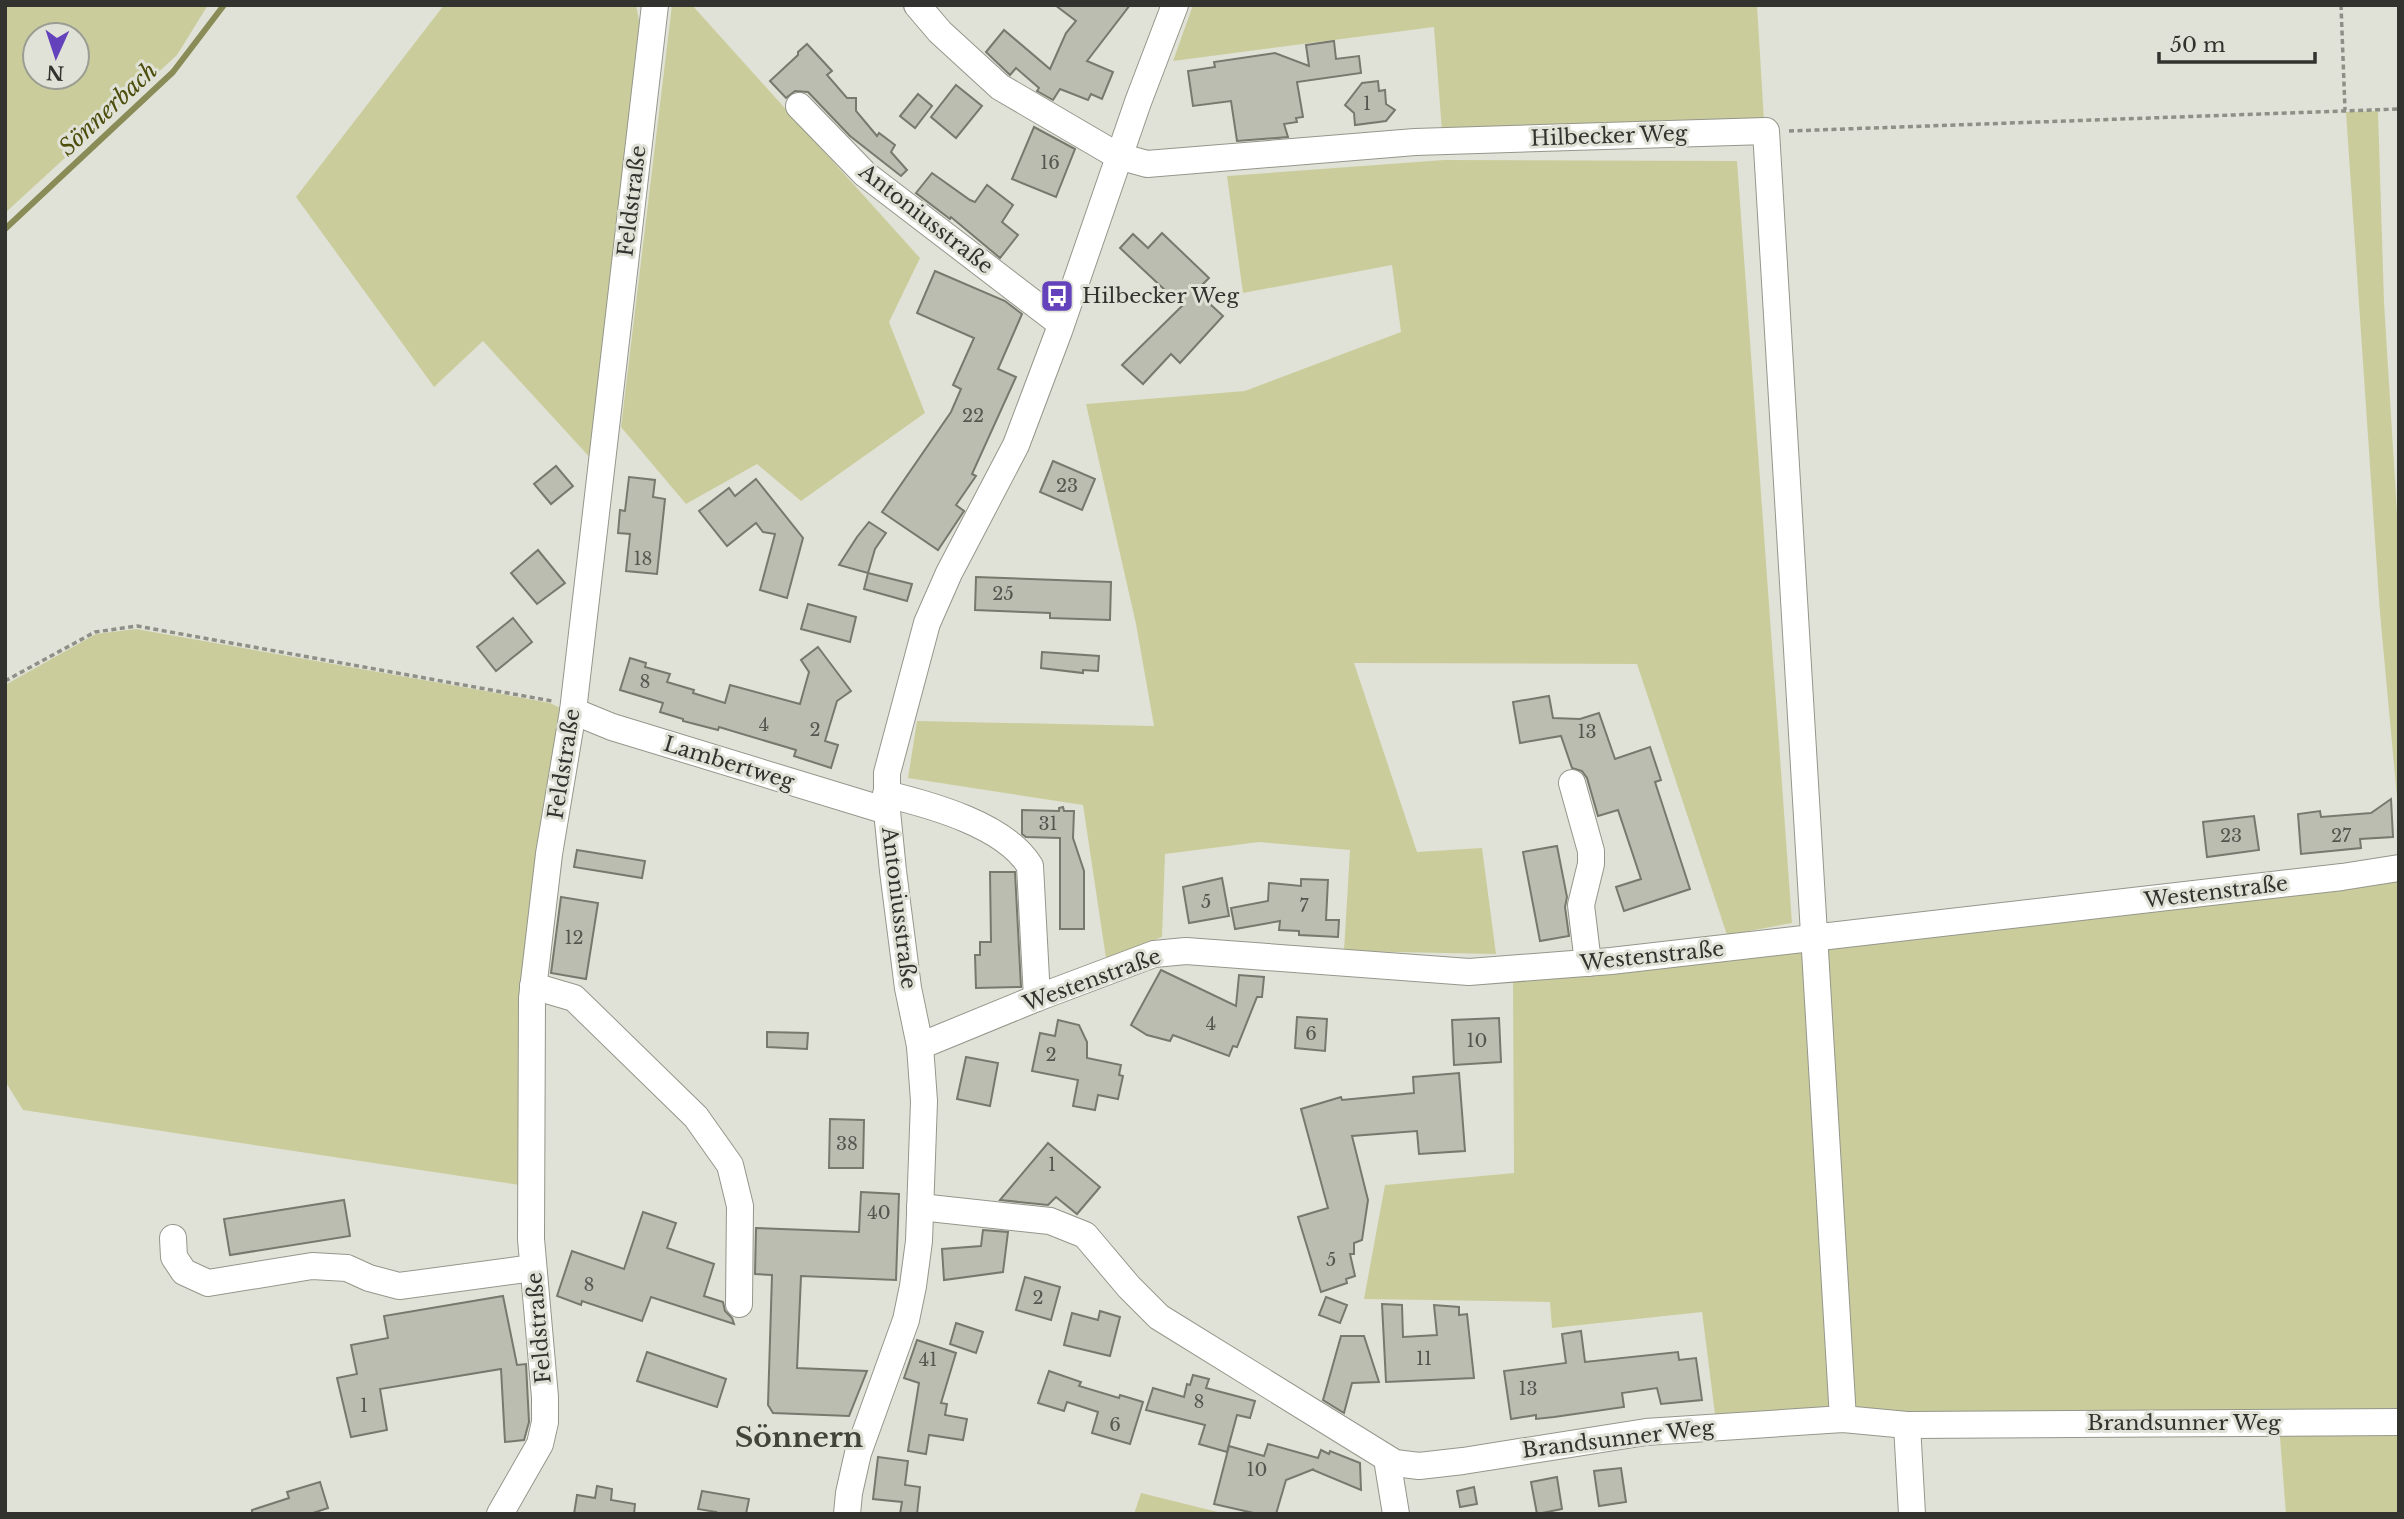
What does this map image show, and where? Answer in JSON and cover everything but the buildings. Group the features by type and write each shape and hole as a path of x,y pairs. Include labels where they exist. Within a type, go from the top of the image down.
{"street":[{"path":"917,5 940,32 1000,87 1118,156"},
{"name":"Antoniusstraße","path":"847,1514 858,1453 906,1320 914,1286 920,1207 924,1101 920,1046 908,988 887,802 890,762 927,623 949,573 1016,445 1173,6"},
{"name":"Feldstraße","path":"499,1514 540,1444 545,1422 531,1240 533,986 549,854 573,711 653,8"},
{"name":"Antoniusstraße","path":"799,106 865,174 1061,324"},
{"path":"1766,131 1843,1419"},
{"name":"Hilbecker Weg","path":"1118,156 1147,164 1415,142 1766,131"},
{"name":"Lambertweg","path":"573,711 612,727 887,802 912,800 983,826 1023,854 1030,866 1037,998"},
{"path":"1573,783 1591,851 1591,864 1581,905 1588,963"},
{"name":"Westenstraße","path":"920,1046 1154,954 1186,951 1469,972 1588,963 1816,938 2342,877 2399,868"},
{"path":"533,986 574,998 696,1117 730,1165 740,1206 739,1304"},
{"name":"Brandsunner Weg","path":"920,1207 1050,1222 1085,1235 1129,1287 1159,1317 1395,1463 1419,1466 1463,1461 1646,1432 1843,1419 1907,1425 2399,1422"},
{"path":"173,1238 174,1257 184,1272 208,1283 312,1266 347,1268 369,1278 399,1286 533,1268"},
{"path":"1907,1425 1912,1514"},
{"path":"1387,1459 1395,1514"}],"path":[{"path":"2341,5 2345,110"},
{"path":"1766,131 2399,109"},
{"path":"5,681 95,632 136,626 550,701 573,711"}],"green space":[{"path":"5,5 208,5 177,55 5,213"},
{"path":"444,5 636,5 642,36 595,463 483,341 434,387 296,197"},
{"path":"672,5 692,5 920,258 889,322 925,413 801,501 757,464 686,504 621,427"},
{"path":"1193,5 1757,5 1764,121 1442,131 1434,27 1173,61"},
{"path":"2378,111 2384,302 2399,545 2399,819 2380,613 2346,112"},
{"path":"1444,160 1737,161 1792,923 1727,935 1637,664 1354,663 1417,852 1482,848 1496,954 1344,951 1350,850 1259,842 1165,854 1162,937 1106,958 1083,805 908,778 917,721 1154,726 1136,624 1086,404 1245,391 1401,332 1392,265 1243,293 1227,176"},
{"path":"136,629 550,703 571,713 526,1186 23,1110 5,1081 5,685 96,634"},
{"path":"2399,870 2399,1419 1854,1413 1819,941"},
{"path":"1805,952 1831,1409 1716,1422 1702,1312 1552,1328 1550,1302 1364,1299 1385,1185 1514,1173 1513,980 1734,956"},
{"path":"2279,1425 2399,1425 2399,1514 2286,1514"},
{"path":"1141,1493 1226,1514 1134,1514"}],"waterway":[{"name":"Sönnerbach","path":"5,229 173,72 224,5"}],"place":[{"name":"Hilbecker Weg","path":"1057,296"}],"district":[{"name":"Sönnern","path":"799,1437"}]}
